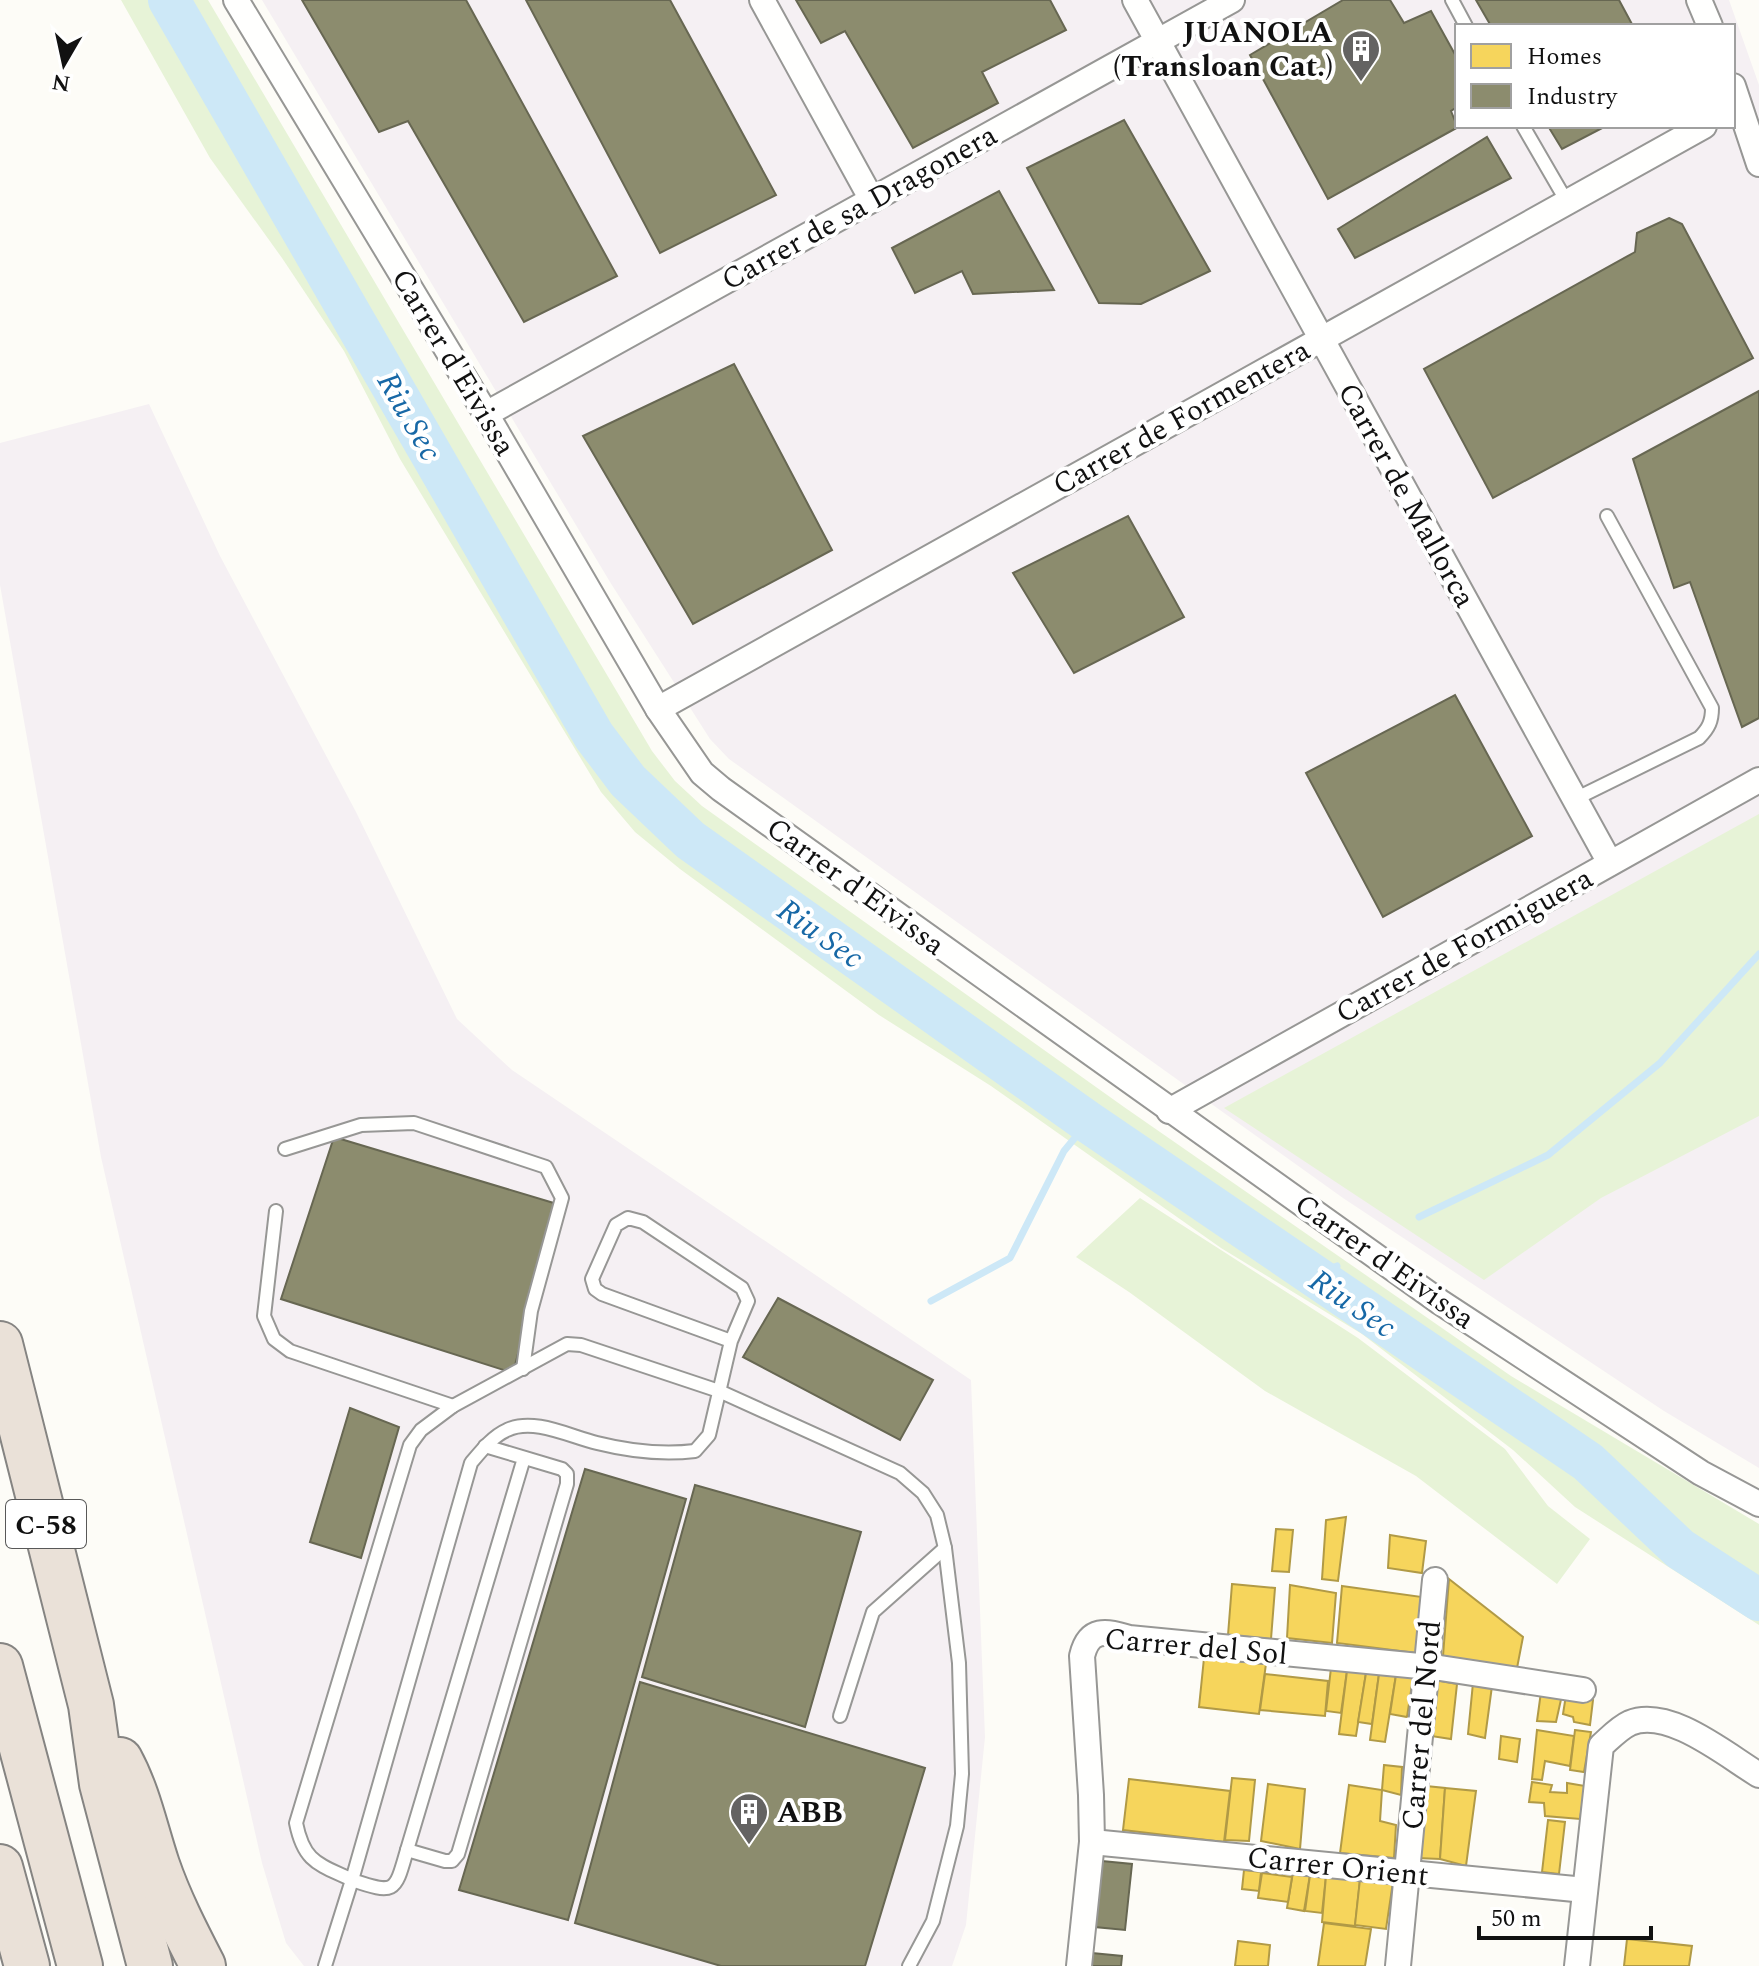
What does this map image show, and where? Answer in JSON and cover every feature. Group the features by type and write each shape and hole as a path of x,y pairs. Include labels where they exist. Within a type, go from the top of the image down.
{"highway":[{"name":"C-58","path":"0,1344 91,1705 102,1784 150,1966"},
{"path":"0,1666 80,1966"},
{"path":"91,1705 131,1781 177,1917 202,1962"},
{"path":"0,1867 27,1966"}],"street":[{"name":"Carrer d'Eivissa","path":"236,0 486,414 658,709 702,773 1169,1111 1440,1302 1701,1473 1759,1504"},
{"path":"762,0 872,200"},
{"name":"Carrer de Mallorca","path":"1135,0 1610,863"},
{"name":"Carrer de sa Dragonera","path":"486,414 1232,0"},
{"path":"1699,0 1709,24"},
{"path":"1736,101 1759,164"},
{"name":"Carrer de Formentera","path":"658,709 1700,128"},
{"name":"Carrer de Formiguera","path":"1169,1111 1759,780"},
{"name":"Carrer del Nord","path":"1398,1966 1435,1580"},
{"name":"Carrer del Sol","path":"1079,1966 1092,1842 1082,1656 1085,1644 1093,1635 1109,1632 1129,1638 1425,1666 1583,1690"},
{"path":"1577,1966 1601,1746 1630,1723 1646,1719 1662,1720 1677,1725 1759,1775"},
{"name":"Carrer Orient","path":"1092,1842 1585,1890"}],"lane":[{"path":"1452,0 1465,24"},
{"path":"1524,128 1567,202"},
{"path":"1575,799 1699,738 1712,720 1712,708 1607,516"},
{"path":"285,1149 361,1125 414,1123 546,1167 562,1198 531,1311 523,1369"},
{"path":"276,1211 264,1316 274,1339 290,1351 453,1406"},
{"path":"327,1965 471,1463 485,1446 508,1429 533,1425 599,1444 667,1455 695,1451 709,1435 731,1341 748,1301 742,1288 643,1222 628,1218 616,1225 592,1279 595,1289 731,1341"},
{"path":"524,1458 397,1884 391,1888 377,1888 352,1880 313,1861 300,1844 296,1823 410,1445 421,1430 453,1406 567,1344 581,1345 719,1391 900,1473 923,1493 937,1515 945,1548 959,1663 962,1774 957,1826 933,1921 909,1966"},
{"path":"407,1850 445,1861 452,1861 458,1854 567,1484 567,1474 562,1469 485,1446"},
{"path":"840,1716 873,1612 945,1548"}],"shaded area":[{"path":"262,0 1729,0 1759,85 1759,1468 1664,1411 1343,1198 729,759 710,739 610,582"},
{"path":"149,404 220,556 356,812 457,1019 512,1070 971,1380 985,1737 966,1925 952,1966 304,1966 286,1943 262,1863 101,1157 0,585 0,443"}],"green space":[{"path":"121,0 208,0 652,751 675,781 702,806 1124,1107 1511,1376 1759,1524 1759,1625 1575,1507 1513,1450 1362,1334 1221,1248 991,1086 879,1015 680,869 635,832 601,792 400,459 344,351 210,158"},
{"path":"1759,814 1759,1116 1601,1198 1484,1280 1224,1108"},
{"path":"1140,1198 1358,1338 1505,1449 1548,1506 1590,1539 1557,1584 1416,1476 1265,1391 1076,1257"}],"building: Homes":[{"path":"1346,1517 1338,1581 1322,1579 1326,1520"},
{"path":"1276,1529 1293,1530 1289,1572 1272,1571"},
{"path":"1390,1535 1426,1541 1422,1573 1388,1568"},
{"path":"1449,1579 1523,1637 1517,1668 1443,1656"},
{"path":"1232,1584 1275,1588 1271,1639 1228,1635"},
{"path":"1290,1585 1336,1593 1332,1643 1287,1638"},
{"path":"1342,1586 1422,1597 1416,1653 1337,1643"},
{"path":"1204,1658 1266,1664 1259,1714 1199,1707"},
{"path":"1331,1668 1347,1671 1341,1713 1326,1711"},
{"path":"1347,1671 1366,1673 1356,1736 1339,1734"},
{"path":"1366,1673 1379,1674 1372,1724 1358,1722"},
{"path":"1265,1674 1328,1681 1325,1716 1260,1710"},
{"path":"1379,1674 1396,1675 1385,1742 1370,1740"},
{"path":"1396,1675 1413,1678 1407,1717 1390,1714"},
{"path":"1435,1680 1457,1684 1451,1739 1431,1736"},
{"path":"1473,1683 1492,1686 1485,1738 1468,1734"},
{"path":"1541,1692 1562,1695 1556,1722 1537,1721"},
{"path":"1566,1695 1593,1700 1590,1725 1574,1722 1573,1717 1563,1714"},
{"path":"1537,1730 1574,1736 1570,1766 1545,1761 1542,1780 1532,1779"},
{"path":"1575,1730 1591,1732 1584,1772 1570,1770"},
{"path":"1501,1736 1520,1739 1517,1762 1499,1759"},
{"path":"1384,1765 1402,1767 1401,1795 1382,1790"},
{"path":"1232,1778 1255,1780 1249,1841 1225,1840"},
{"path":"1129,1779 1230,1791 1224,1842 1123,1830"},
{"path":"1532,1782 1552,1785 1550,1792 1567,1793 1567,1783 1585,1786 1580,1819 1545,1816 1544,1803 1529,1802"},
{"path":"1268,1784 1305,1789 1300,1849 1261,1841"},
{"path":"1349,1785 1382,1790 1380,1821 1396,1825 1394,1858 1340,1853"},
{"path":"1426,1786 1445,1788 1440,1859 1417,1858"},
{"path":"1445,1788 1476,1791 1466,1866 1440,1859"},
{"path":"1548,1820 1565,1822 1559,1874 1542,1872"},
{"path":"1244,1870 1261,1872 1259,1891 1242,1889"},
{"path":"1293,1872 1310,1875 1304,1911 1287,1908"},
{"path":"1262,1873 1292,1877 1288,1902 1258,1898"},
{"path":"1310,1875 1326,1876 1322,1913 1305,1911"},
{"path":"1326,1876 1360,1880 1355,1926 1322,1922"},
{"path":"1360,1879 1393,1882 1386,1929 1355,1925"},
{"path":"1324,1923 1371,1929 1365,1966 1318,1966"},
{"path":"1627,1939 1692,1946 1689,1966 1624,1966"},
{"path":"1238,1941 1270,1945 1268,1966 1235,1966"}],"building: Industry":[{"path":"302,0 466,0 617,276 524,322 408,121 379,132"},
{"path":"526,0 670,0 776,195 660,253"},
{"path":"796,0 1050,0 1066,30 982,72 998,103 913,148 845,31 821,43"},
{"name":"JUANOLA (Transloan Cat.)","path":"1343,0 1390,0 1404,23 1431,11 1455,54 1455,108 1451,111 1456,128 1328,199 1250,55"},
{"path":"1476,0 1619,0 1632,24 1490,24"},
{"path":"1124,120 1210,271 1141,304 1099,303 1027,168"},
{"path":"1549,128 1602,128 1562,149"},
{"path":"1487,137 1511,178 1355,258 1338,229"},
{"path":"999,191 1054,290 973,294 962,271 915,293 892,248"},
{"path":"1669,218 1682,224 1753,358 1493,498 1424,369 1635,252 1637,233"},
{"path":"734,364 832,550 693,624 583,436"},
{"path":"1759,391 1759,718 1742,727 1690,582 1674,588 1633,459"},
{"path":"1128,516 1184,617 1074,673 1013,573"},
{"path":"1455,695 1532,836 1383,917 1306,773"},
{"path":"334,1137 557,1204 513,1373 281,1299"},
{"path":"778,1298 933,1380 900,1440 743,1357"},
{"path":"350,1408 399,1427 361,1558 310,1542"},
{"path":"585,1469 686,1499 568,1920 459,1890"},
{"path":"695,1485 861,1532 805,1727 642,1677"},
{"name":"ABB","path":"640,1682 925,1768 865,1966 721,1966 575,1923"},
{"path":"1102,1861 1132,1864 1125,1930 1095,1927"},
{"path":"1092,1953 1122,1956 1121,1966 1091,1966"}],"waterway":[{"name":"Riu Sec","path":"169,0 594,736 628,781 690,840 1088,1122 1588,1462 1680,1549 1759,1600"},
{"path":"1419,1217 1548,1155 1660,1063 1759,954"},
{"path":"931,1301 1010,1258 1064,1151 1088,1122"},
{"path":"1314,1276 1337,1266"}],"place":[{"name":"JUANOLA (Transloan Cat.)","path":"1361,83"},
{"name":"ABB","path":"749,1846"}]}
